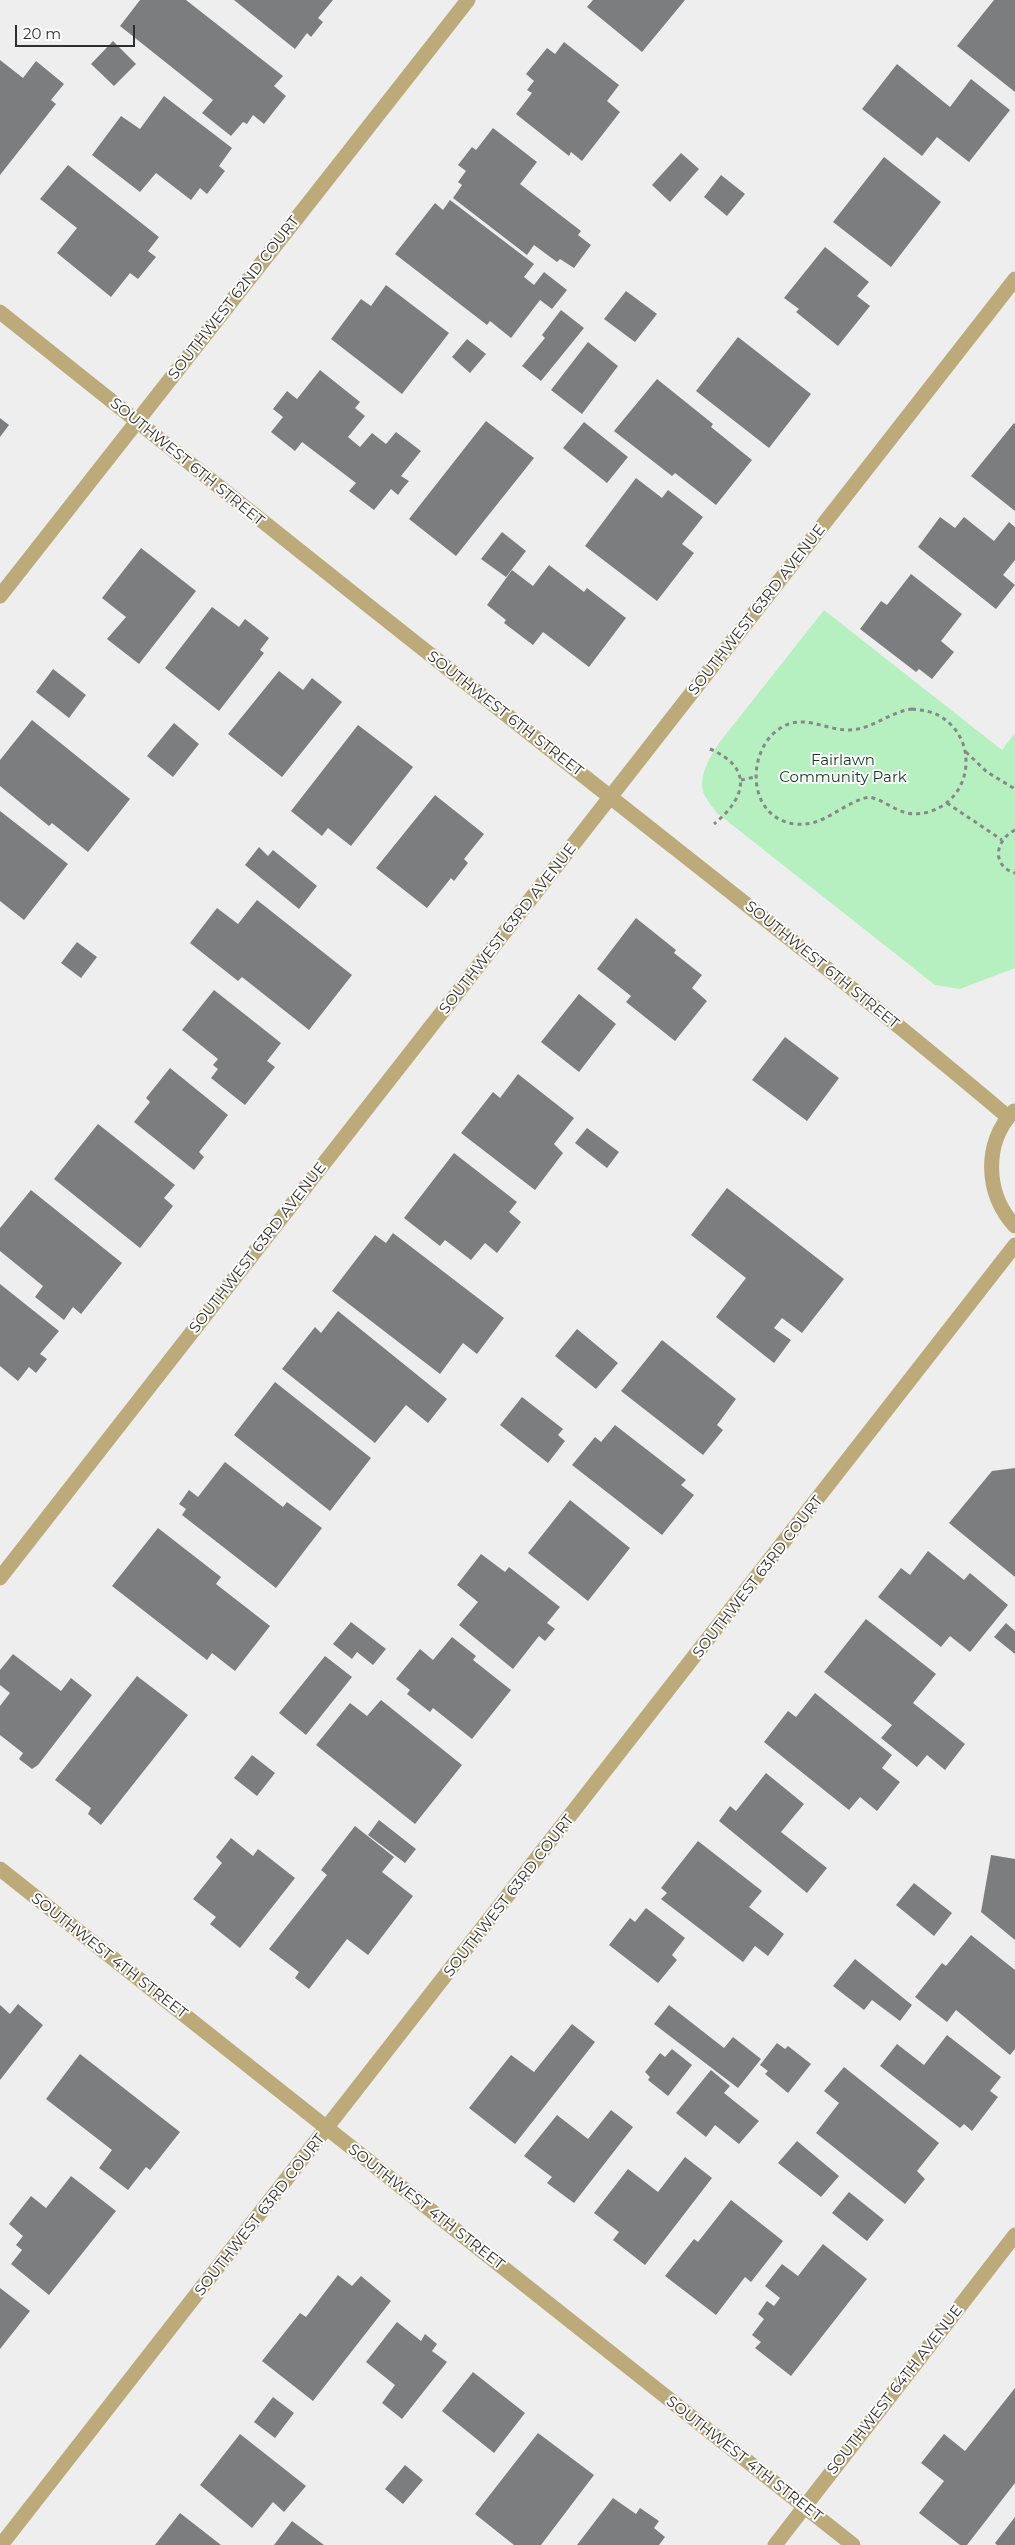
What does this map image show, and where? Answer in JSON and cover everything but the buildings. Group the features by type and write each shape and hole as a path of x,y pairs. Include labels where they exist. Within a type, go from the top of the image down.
{"street":[{"name":"SOUTHWEST 62ND COURT","path":"0,596 468,0"},
{"name":"SOUTHWEST 63RD AVENUE","path":"0,1578 1015,280"},
{"name":"SOUTHWEST 6TH STREET","path":"0,312 610,798 671,843 928,1050 1012,1114"},
{"path":"1012,1114 997,1136 992,1157 992,1179 997,1200 1015,1226"},
{"name":"SOUTHWEST 63RD COURT","path":"1,2545 1015,1245"},
{"name":"SOUTHWEST 4TH STREET","path":"0,1869 852,2545"},
{"name":"SOUTHWEST 64TH AVENUE","path":"775,2545 1015,2235"}],"path":[{"path":"903,710 930,712 938,715 952,726 959,735 965,751 966,770 959,791 947,803 924,813 912,814 902,812 869,797 847,804 823,821 814,824 794,824 784,821 769,811 758,791 755,777 756,761 768,738 782,727 797,722 853,730 872,725 903,710"},
{"path":"710,749 731,762 741,780 742,788 737,801 714,824"},
{"path":"965,751 987,772 1015,789"},
{"path":"741,780 755,777"},
{"path":"947,803 1002,840"},
{"path":"1015,830 1002,840 998,851 999,858 1007,870 1015,873"}],"green space":[{"name":"Fairlawn Community Park","path":"824,610 1002,750 1015,733 1015,968 960,989 935,985 717,813 705,796 702,783 703,775 708,761 719,743"}]}
